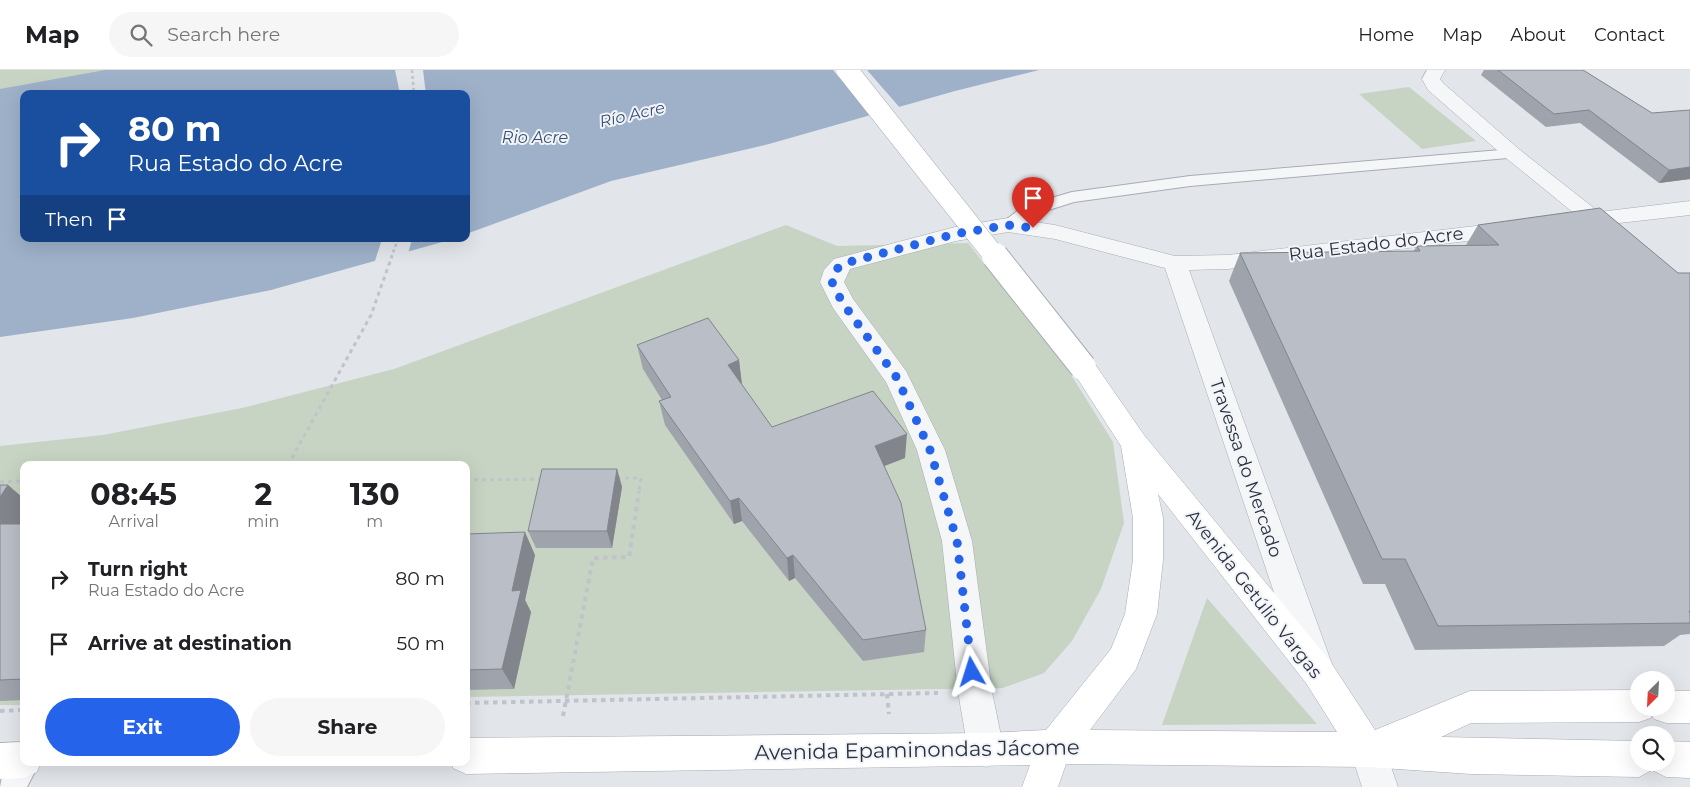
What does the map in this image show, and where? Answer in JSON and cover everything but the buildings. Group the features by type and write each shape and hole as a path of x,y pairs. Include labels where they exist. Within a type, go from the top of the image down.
{"main road":[{"name":"Avenida Getúlio Vargas","path":"847,70 1083,367 1134,443 1318,672 1368,750"},
{"name":"Avenida Getúlio Vargas","path":"1040,787 1054,747 1124,658 1141,614 1148,560 1148,518 1134,443"},
{"name":"Avenida Epaminondas Jácome","path":"1368,750 1470,707 1630,706"},
{"path":"1675,707 1690,707"},
{"name":"Avenida Epaminondas Jácome","path":"470,756 986,750 1054,747 1368,750 1471,756 1630,759"},
{"path":"1675,759 1690,760"},
{"path":"0,761 20,762"}],"street":[{"path":"1433,74 1435,86 1513,154 1594,219"},
{"name":"Rua Estado do Acre","path":"986,750 975,692 957,541 930,450 897,378 842,302 832,282 836,270 842,264 955,234 1008,225 1055,232 1175,263 1228,262 1690,208"},
{"name":"Travessa do Mercado","path":"1175,263 1318,672"},
{"path":"1368,750 1380,787"}],"lane":[{"path":"1008,225 1030,210 1081,196 1190,181 1513,154"},
{"path":"12,787 23,766"}],"path":[{"path":"412,70 414,90"},
{"path":"290,461 371,315 397,242"},
{"path":"566,702 592,558 629,557 641,478 612,478"},
{"path":"470,480 544,479"},
{"path":"0,482 20,481"},
{"path":"470,704 975,692"},
{"path":"0,711 20,710"}],"green space":[{"path":"0,70 114,70 0,91"},
{"path":"1409,87 1476,141 1422,149 1359,94"},
{"path":"786,225 837,246 968,243 1068,370 1113,442 1124,523 1101,589 1072,641 1044,673 1003,688 470,697 470,461 20,461 20,705 0,705 0,446 103,435 242,408 394,369"},
{"path":"1207,598 1317,724 1162,725"}],"water":[{"name":"Rio Acre","path":"105,70 1039,70 955,91 769,144 611,181 470,233 470,90 20,90 20,242 442,242 271,290 133,318 0,337 0,89"}],"pier":[{"path":"395,70 423,70 426,90 399,90"},
{"path":"833,70 867,70 901,109 873,117"},
{"path":"381,242 411,242 408,254 374,264"}],"route":[{"path":"972,672 957,541 930,450 897,378 842,302 832,282 836,270 842,264 903,247 955,234 1008,225 1033,228"}],"water label":[{"name":"Río Acre","path":"632,114"}]}
